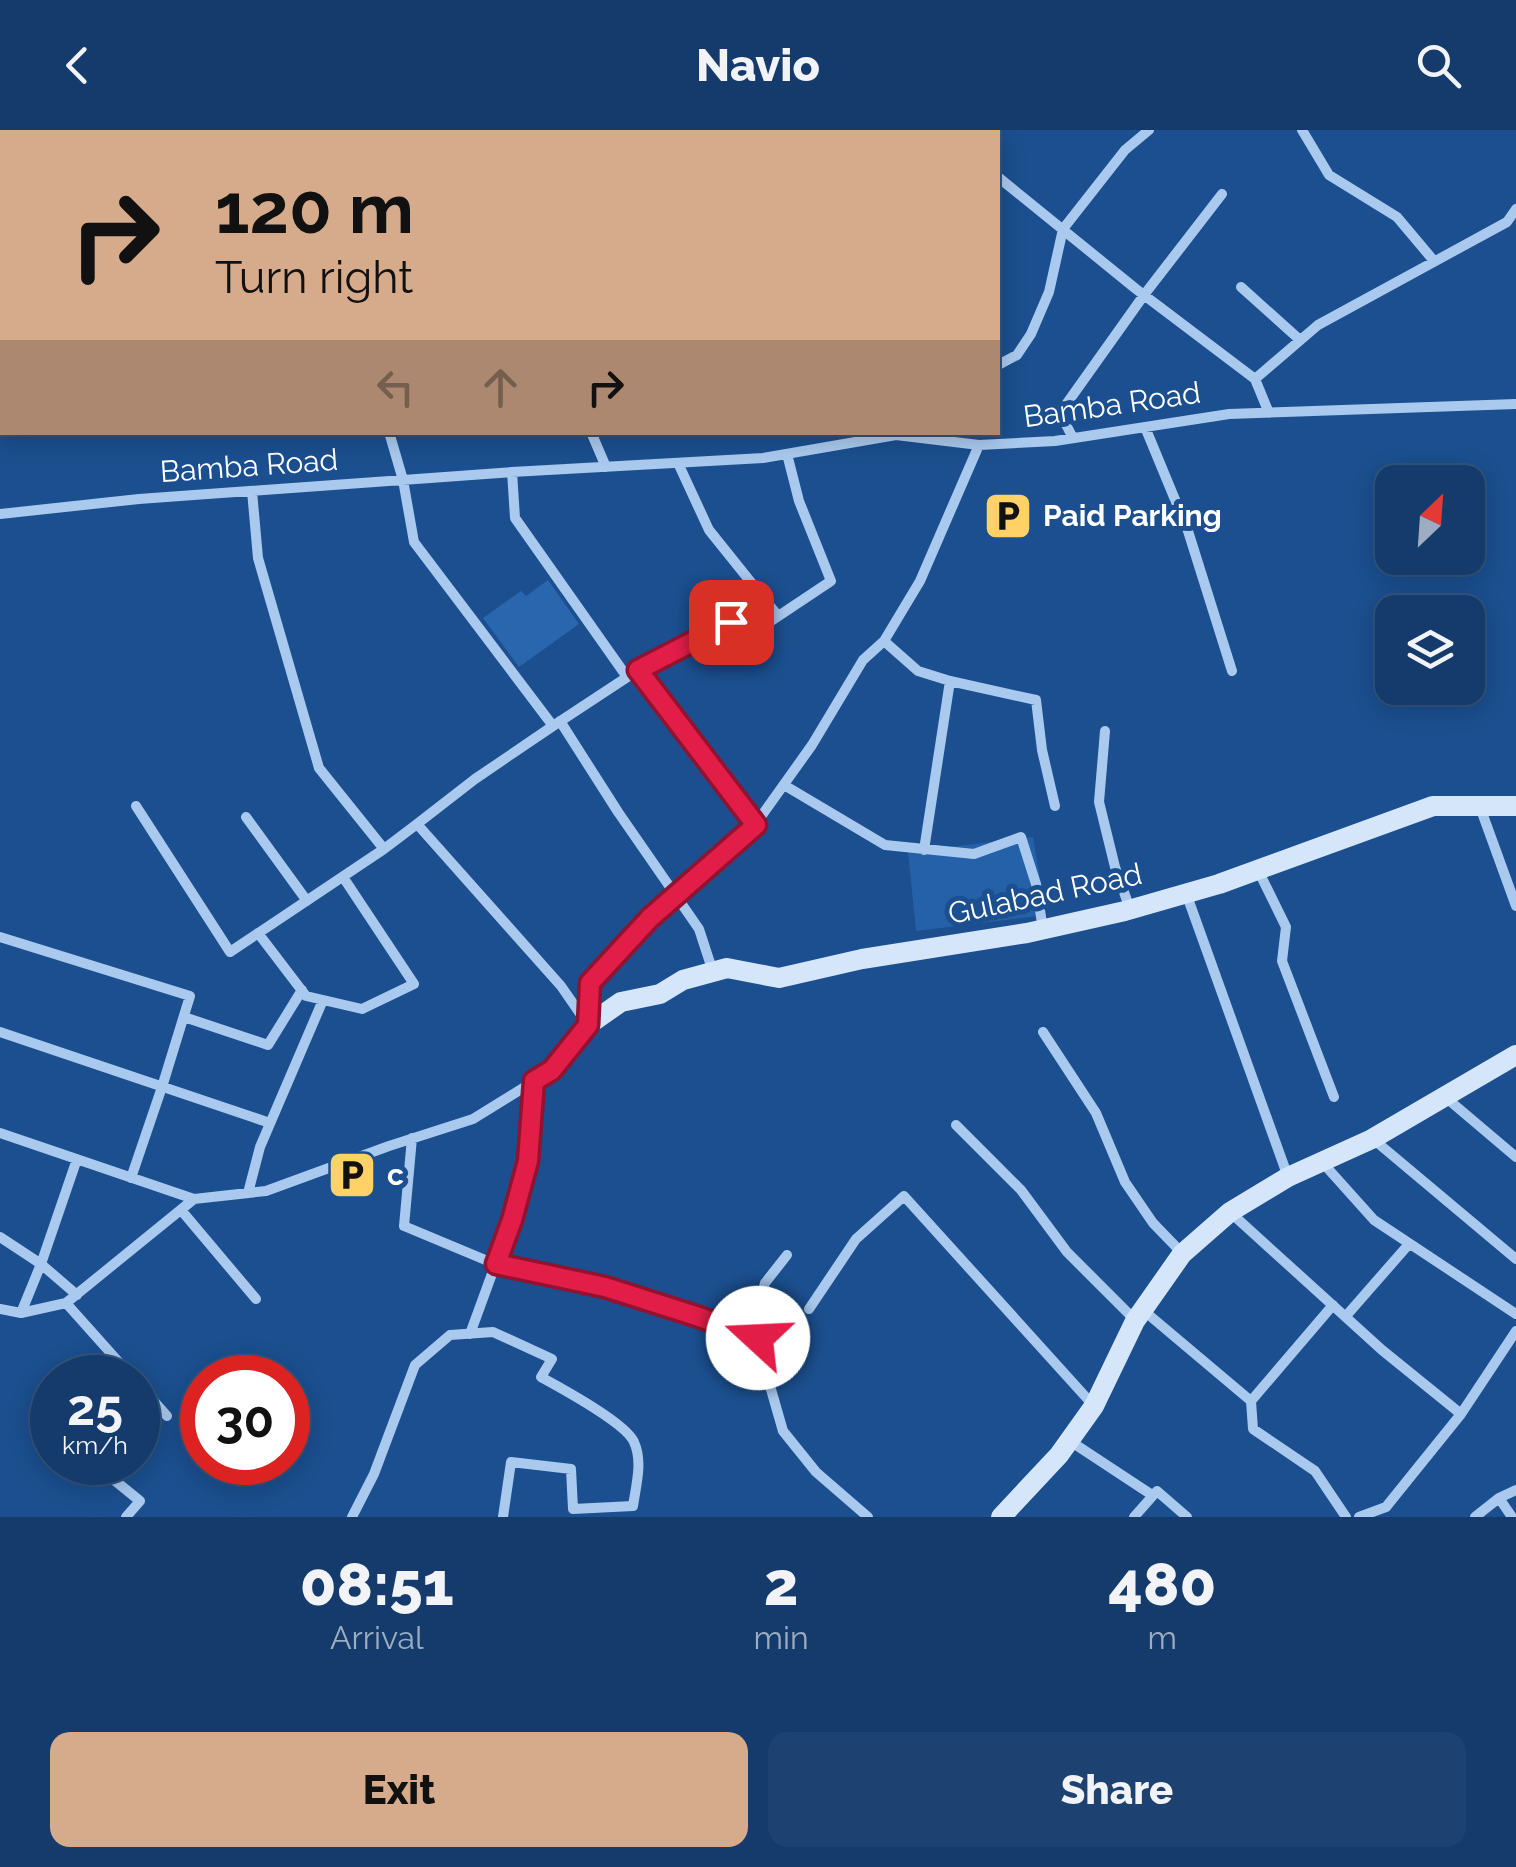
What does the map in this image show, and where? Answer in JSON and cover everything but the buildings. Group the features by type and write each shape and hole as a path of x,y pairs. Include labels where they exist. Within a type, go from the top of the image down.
{"street":[{"path":"1000,364 1017,355 1031,334 1049,292 1063,230 1126,150 1149,130"},
{"path":"1302,130 1329,175 1397,217 1434,261"},
{"path":"1000,179 1255,379 1269,413"},
{"path":"1073,438 1060,414 1222,194"},
{"path":"1255,379 1318,324 1507,222 1516,208"},
{"path":"1241,287 1300,340"},
{"name":"Bamba Road","path":"913,435 979,445 1073,438 1229,414 1516,404"},
{"path":"1145,427 1188,531 1232,671"},
{"path":"390,435 414,542 556,724 699,928 713,972"},
{"path":"592,435 606,467"},
{"name":"Bamba Road","path":"0,514 252,490 763,458 891,435"},
{"path":"0,1133 194,1200 266,1191 473,1119 552,1070 588,1025 590,983 638,931 756,825 863,660 884,641 920,581 979,445"},
{"path":"136,806 230,952 632,674 750,608 768,623 830,580 798,501 787,454"},
{"path":"678,463 709,530 778,616"},
{"path":"512,472 515,518 632,674 756,825"},
{"path":"252,490 258,558 319,768 384,849"},
{"path":"884,641 918,671 1036,700 1055,806"},
{"path":"924,850 950,681"},
{"path":"1105,731 1099,802 1130,909"},
{"path":"784,784 884,845 974,854 1021,837 1036,884 1043,930"},
{"name":"Gulabad Road","path":"588,1025 621,1002 660,994 683,980 726,968 779,978 862,959 1043,930 1186,893 1433,806 1516,806"},
{"path":"1480,806 1516,906"},
{"path":"246,817 307,901"},
{"path":"417,824 561,986 588,1025"},
{"path":"1258,870 1286,927 1282,961 1334,1097"},
{"path":"258,933 306,996 362,1009 414,984 343,876"},
{"path":"1186,893 1288,1177"},
{"path":"0,936 190,996 131,1178"},
{"path":"184,1017 268,1045 302,990"},
{"path":"248,1193 260,1147 323,1000"},
{"path":"0,1032 270,1123"},
{"path":"1042,1032 1096,1112 1125,1182 1152,1224 1182,1254"},
{"path":"1012,1513 1094,1406 1139,1315 1182,1254 1230,1212 1288,1177 1372,1139 1512,1062"},
{"path":"470,1334 512,1220 528,1161 534,1081"},
{"path":"1444,1096 1516,1157"},
{"path":"956,1125 1020,1190 1067,1252 1139,1315 1251,1400"},
{"path":"412,1138 404,1226 496,1264 605,1287 758,1338"},
{"path":"1372,1139 1516,1259"},
{"path":"21,1314 77,1160"},
{"path":"1322,1161 1374,1220 1516,1314"},
{"path":"809,1309 856,1239 904,1196 1094,1406"},
{"path":"0,1309 21,1314 77,1296 194,1200"},
{"path":"181,1210 256,1300"},
{"path":"1230,1212 1382,1350 1461,1414"},
{"path":"0,1237 41,1264 77,1296"},
{"path":"1346,1316 1410,1244"},
{"path":"788,1255 765,1283 755,1321 782,1431 816,1472 868,1517"},
{"path":"66,1302 113,1355"},
{"path":"1334,1304 1251,1400 1254,1429 1315,1470 1346,1517"},
{"path":"1359,1517 1386,1506 1461,1414 1516,1331"},
{"path":"352,1517 374,1474 415,1364 450,1334 493,1332 552,1359 541,1377 585,1402 633,1438 639,1462 633,1506 573,1508 571,1469 510,1462 503,1517"},
{"path":"160,1408 167,1416"},
{"path":"1070,1440 1152,1496"},
{"path":"120,1485 140,1501 126,1517"},
{"path":"1134,1517 1156,1490 1187,1517"},
{"path":"1475,1517 1516,1490"},
{"path":"1499,1498 1512,1517"}],"shaded area":[{"path":"1033,837 1046,915 916,931 908,852"}],"place":[{"name":"Paid Parking","path":"1008,516"},
{"name":"c","path":"352,1175"}],"route":[{"path":"731,622 638,670 756,825 650,918 590,983 588,1025 552,1070 534,1081 528,1161 496,1264 605,1287 758,1338"}]}
